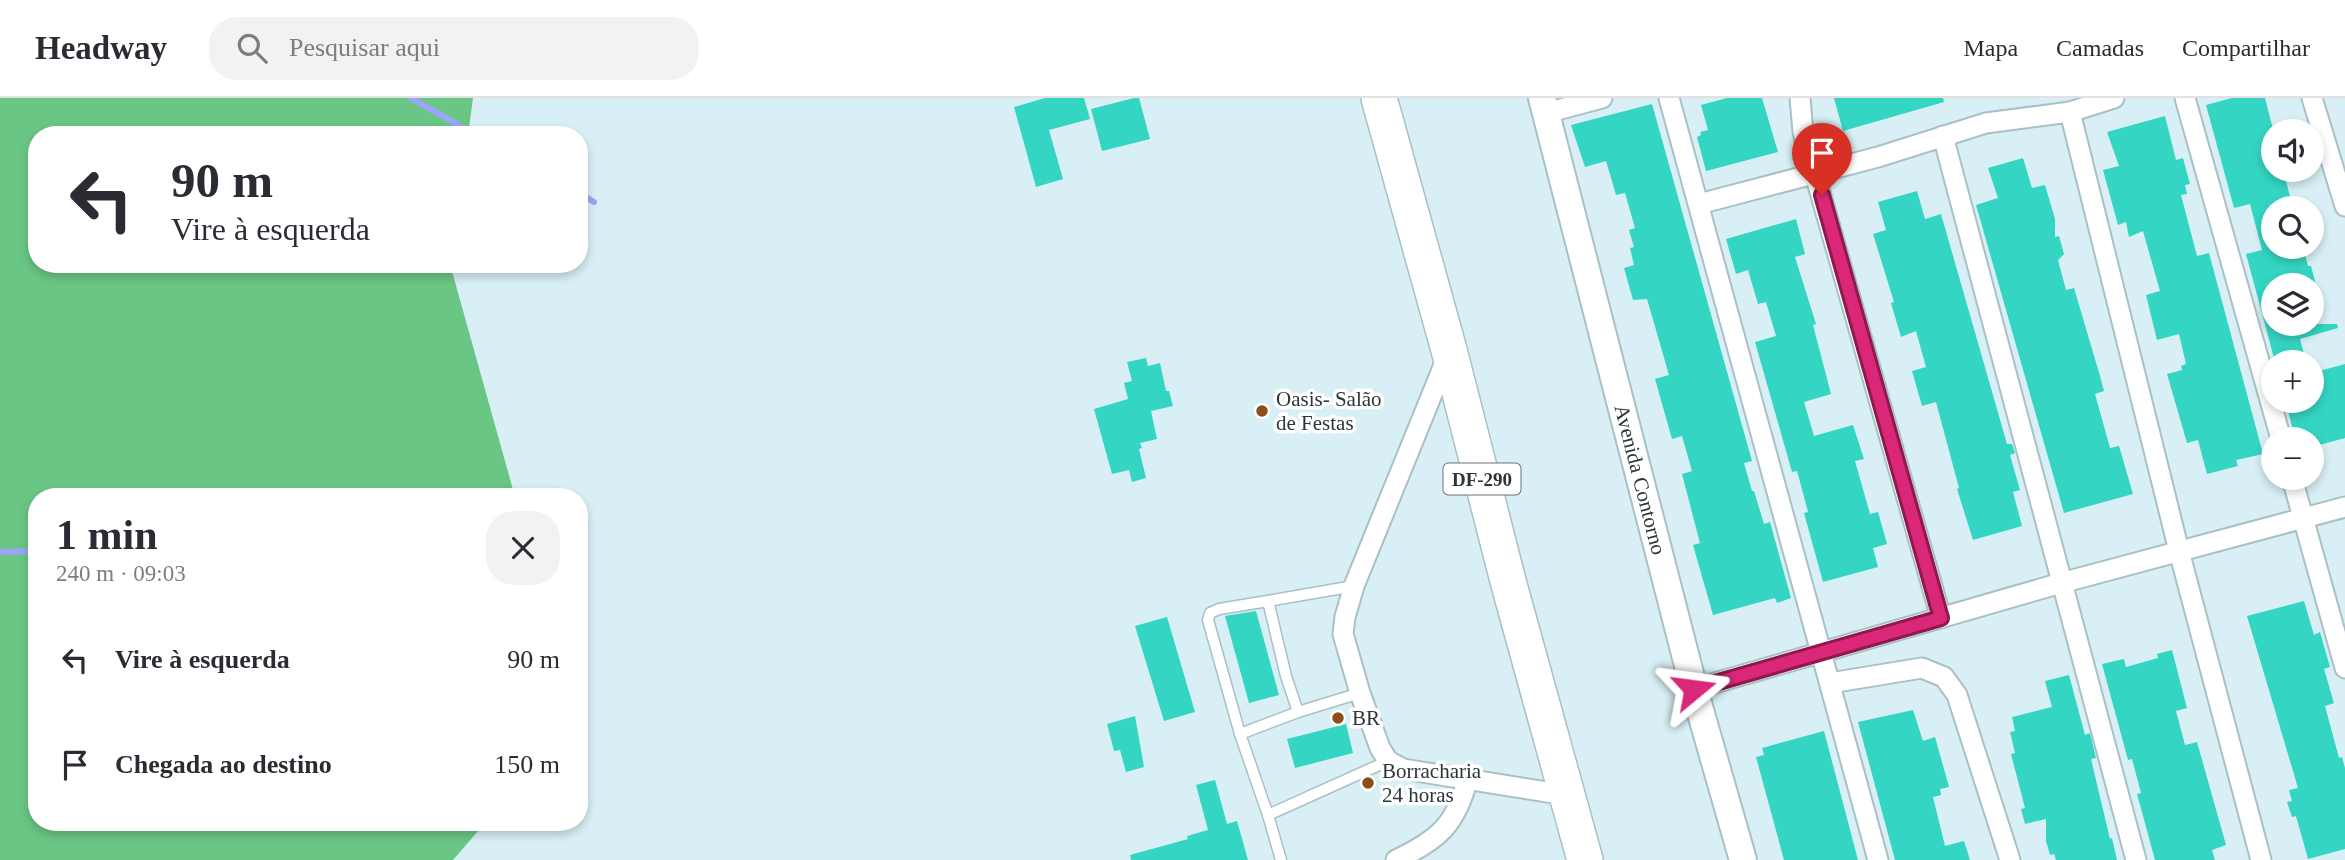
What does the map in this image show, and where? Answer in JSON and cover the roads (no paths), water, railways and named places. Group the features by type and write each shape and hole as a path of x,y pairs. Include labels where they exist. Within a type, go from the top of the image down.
{"highway":[{"name":"DF-290","path":"1379,98 1585,860"}],"street":[{"path":"1558,104 1602,98"},
{"path":"1669,98 1878,860"},
{"path":"1800,98 1803,132 1941,618"},
{"path":"1699,204 1878,157 1986,123 2070,112 2114,98"},
{"path":"2185,98 2278,427"},
{"path":"2312,98 2345,206"},
{"name":"Avenida Contorno","path":"1558,104 1694,689 1741,858"},
{"path":"2070,112 2179,551 2261,860"},
{"path":"1943,135 2136,860"},
{"path":"1449,350 1354,586 1343,634 1360,693 1380,748 1388,761 1403,769 1566,795"},
{"path":"2295,490 2345,668"},
{"path":"1694,689 2061,583 2345,507"},
{"path":"1830,683 1922,668 1944,677 1957,695 2010,860"},
{"path":"1396,860 1431,842 1448,827 1463,797 1468,778"}],"lane":[{"path":"1281,860 1240,734 1208,620 1210,613 1219,608 1354,586"},
{"path":"1268,601 1286,676 1298,712"},
{"path":"1240,734 1360,693"},
{"path":"1268,815 1388,761"}],"waterway":[{"path":"411,98 460,126"},
{"path":"588,198 594,202"},
{"path":"0,552 28,551"}],"place":[{"name":"Oasis- Salão de Festas","path":"1262,411"},
{"name":"BR","path":"1338,718"},
{"name":"Borracharia 24 horas","path":"1368,783"}]}
